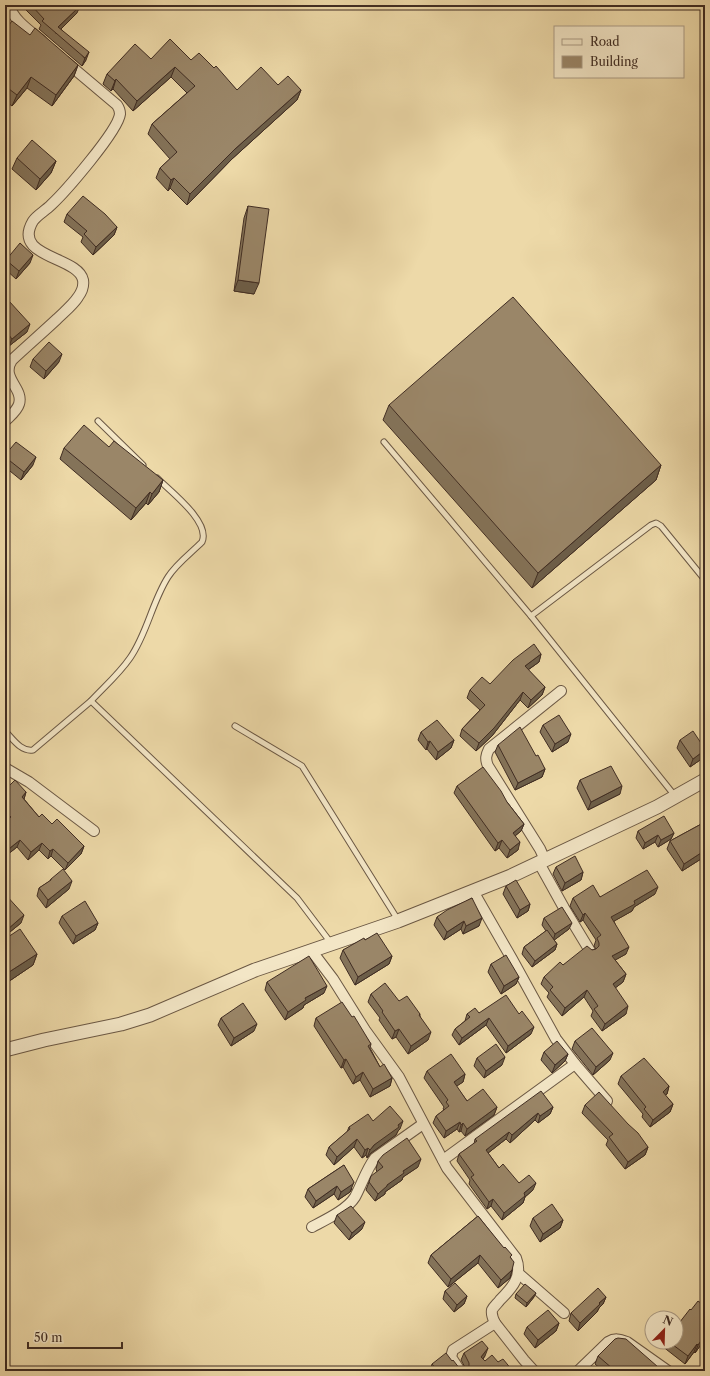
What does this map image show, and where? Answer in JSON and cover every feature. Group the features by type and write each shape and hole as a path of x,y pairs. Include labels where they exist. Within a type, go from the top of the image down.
{"street":[{"path":"5,11 9,5"},
{"path":"5,421 20,403 20,398 6,366 68,309 78,298 83,284 81,275 75,269 48,256 36,248 30,239 29,234 32,222 57,199 102,146 116,126 120,114 117,105 16,17 11,11 9,5"},
{"path":"561,691 489,749 486,754 486,760 488,766 540,849 542,861 564,908 590,951"},
{"path":"5,768 29,782 94,831"},
{"path":"5,1050 44,1040 121,1024 150,1015 255,970 398,921 511,876 625,822 705,780"},
{"path":"473,891 556,1038 575,1064 616,1111"},
{"path":"312,950 333,979 365,1030 399,1077 423,1124 456,1181 516,1258 519,1265 516,1281 513,1288 493,1308 492,1316 495,1323 534,1371"},
{"path":"443,1160 575,1064"},
{"path":"312,1227 344,1208 354,1198 375,1158 423,1124"},
{"path":"518,1273 564,1313"},
{"path":"460,1371 451,1357 453,1350 495,1323"},
{"path":"578,1371 608,1342 613,1339 620,1339 627,1342 668,1371"}],"lane":[{"path":"98,421 149,471"},
{"path":"384,442 531,616 676,796"},
{"path":"5,731 23,749 33,750 91,701 118,674 131,658 145,628 153,606 167,578 202,542 204,538 203,531 195,515 155,476"},
{"path":"531,616 651,525 656,523 661,526 705,580"},
{"path":"91,701 297,898 332,944"},
{"path":"235,726 302,766 398,921"}],"building":[{"path":"31,5 79,5 80,6 58,27 89,52 85,58 42,21 44,19"},
{"path":"12,21 30,35 35,28 78,65 56,95 31,77 17,95 5,86 5,30"},
{"path":"170,39 191,60 199,53 214,68 216,66 237,90 261,67 278,85 288,76 301,90 235,149 190,194 174,178 171,180 160,168 177,152 152,124 195,86 175,67 137,101 116,79 115,81 107,74 135,44 151,59"},
{"path":"32,140 56,161 40,179 17,158"},
{"path":"83,196 105,214 117,227 96,247 84,234 87,231 67,214"},
{"path":"248,206 269,209 259,283 238,280"},
{"path":"20,243 33,255 19,271 6,260"},
{"path":"513,297 661,465 538,573 389,405"},
{"path":"9,301 30,324 12,339 5,330 5,305"},
{"path":"49,342 62,354 46,371 33,359"},
{"path":"84,425 109,447 114,441 163,480 152,494 150,492 136,508 64,448"},
{"path":"16,442 36,457 24,472 5,457"},
{"path":"534,644 541,654 525,666 545,687 531,700 523,692 494,728 479,743 462,729 485,705 470,690 482,677 490,684 513,660"},
{"path":"559,715 571,734 555,744 543,725"},
{"path":"437,720 454,740 438,752 421,732"},
{"path":"520,727 545,769 518,783 498,745"},
{"path":"693,731 705,750 693,759 680,740"},
{"path":"611,766 622,786 591,802 580,780"},
{"path":"483,767 524,824 513,833 520,842 510,850 502,840 498,843 457,786"},
{"path":"15,780 26,792 22,797 39,817 42,814 52,824 57,819 84,846 68,863 53,849 50,851 42,843 31,852 20,840 10,848 5,842 5,822 11,817 5,811 5,790"},
{"path":"664,816 674,833 661,840 658,835 645,843 638,831"},
{"path":"705,822 705,853 704,851 684,864 670,841"},
{"path":"575,856 583,872 565,883 556,867"},
{"path":"63,869 72,881 48,900 39,888"},
{"path":"647,870 658,887 634,901 635,904 611,917 629,947 612,956 626,974 613,984 628,1006 605,1024 594,1009 598,1006 587,990 565,1008 550,990 553,987 544,977 560,962 563,965 587,946 592,950 596,949 599,946 597,938 601,935 585,913 583,915 573,898 593,885 600,897"},
{"path":"516,880 530,904 520,910 506,886"},
{"path":"5,894 24,915 8,929 5,925"},
{"path":"472,898 482,918 466,926 464,921 447,932 437,917 447,910"},
{"path":"85,901 98,923 76,936 62,916"},
{"path":"562,907 572,923 555,934 544,918"},
{"path":"20,929 37,954 9,972 6,968 5,969 5,939"},
{"path":"547,930 557,944 535,961 524,947"},
{"path":"377,933 392,956 358,977 343,950 364,938 365,940"},
{"path":"506,955 519,977 504,986 491,964"},
{"path":"309,956 327,986 305,998 306,1000 288,1012 267,982"},
{"path":"385,983 399,1001 407,996 431,1032 411,1046 399,1029 395,1031 371,994"},
{"path":"506,995 519,1014 522,1011 534,1027 508,1046 489,1018 462,1038 455,1029 470,1017 467,1014 475,1008 479,1013"},
{"path":"342,1002 352,1017 354,1016 371,1044 368,1046 380,1067 384,1064 392,1078 373,1089 363,1072 356,1077 346,1059 344,1060 316,1018"},
{"path":"243,1003 257,1024 234,1038 221,1018"},
{"path":"592,1028 613,1053 596,1067 575,1041"},
{"path":"557,1041 568,1054 555,1065 544,1052"},
{"path":"496,1044 505,1057 486,1071 477,1058"},
{"path":"451,1054 465,1074 454,1082 467,1101 483,1089 497,1107 467,1129 463,1123 461,1125 460,1122 446,1131 436,1116 449,1106 446,1102 448,1100 427,1071"},
{"path":"644,1058 669,1086 663,1092 673,1104 653,1120 644,1109 646,1107 621,1076"},
{"path":"541,1091 553,1107 540,1116 538,1113 512,1135 509,1132 486,1150 499,1168 503,1164 519,1183 529,1175 536,1183 524,1193 525,1196 504,1213 493,1199 489,1202 471,1177 474,1175 459,1154 477,1141 475,1139"},
{"path":"599,1092 638,1133 648,1147 628,1162 609,1137 613,1134 585,1105"},
{"path":"390,1106 403,1121 398,1125 399,1127 374,1145 370,1150 368,1148 365,1150 357,1139 337,1157 329,1147 350,1129 349,1127 368,1114 373,1121"},
{"path":"407,1138 421,1159 403,1171 404,1173 387,1185 378,1194 369,1182 371,1176 383,1167 378,1161 383,1155"},
{"path":"344,1165 354,1182 353,1184 341,1192 337,1186 316,1201 308,1189"},
{"path":"552,1204 563,1220 543,1234 533,1218"},
{"path":"351,1206 365,1222 352,1233 337,1215"},
{"path":"478,1216 504,1248 505,1247 512,1255 510,1257 514,1262 512,1270 501,1280 480,1255 451,1279 431,1255"},
{"path":"455,1283 467,1296 457,1305 445,1291"},
{"path":"525,1284 536,1293 527,1303 516,1294"},
{"path":"598,1288 606,1297 580,1323 571,1313"},
{"path":"698,1301 705,1306 705,1335 688,1356 680,1350 684,1350 684,1317 690,1309 691,1310"},
{"path":"548,1310 559,1323 538,1340 527,1327"},
{"path":"615,1339 626,1339 662,1371 619,1371 615,1367 613,1369 598,1356"},
{"path":"482,1341 488,1348 481,1357 485,1361 492,1355 498,1362 503,1359 512,1370 511,1371 438,1371 432,1364 446,1353 460,1369 466,1369 469,1366 469,1363 464,1353"}]}
